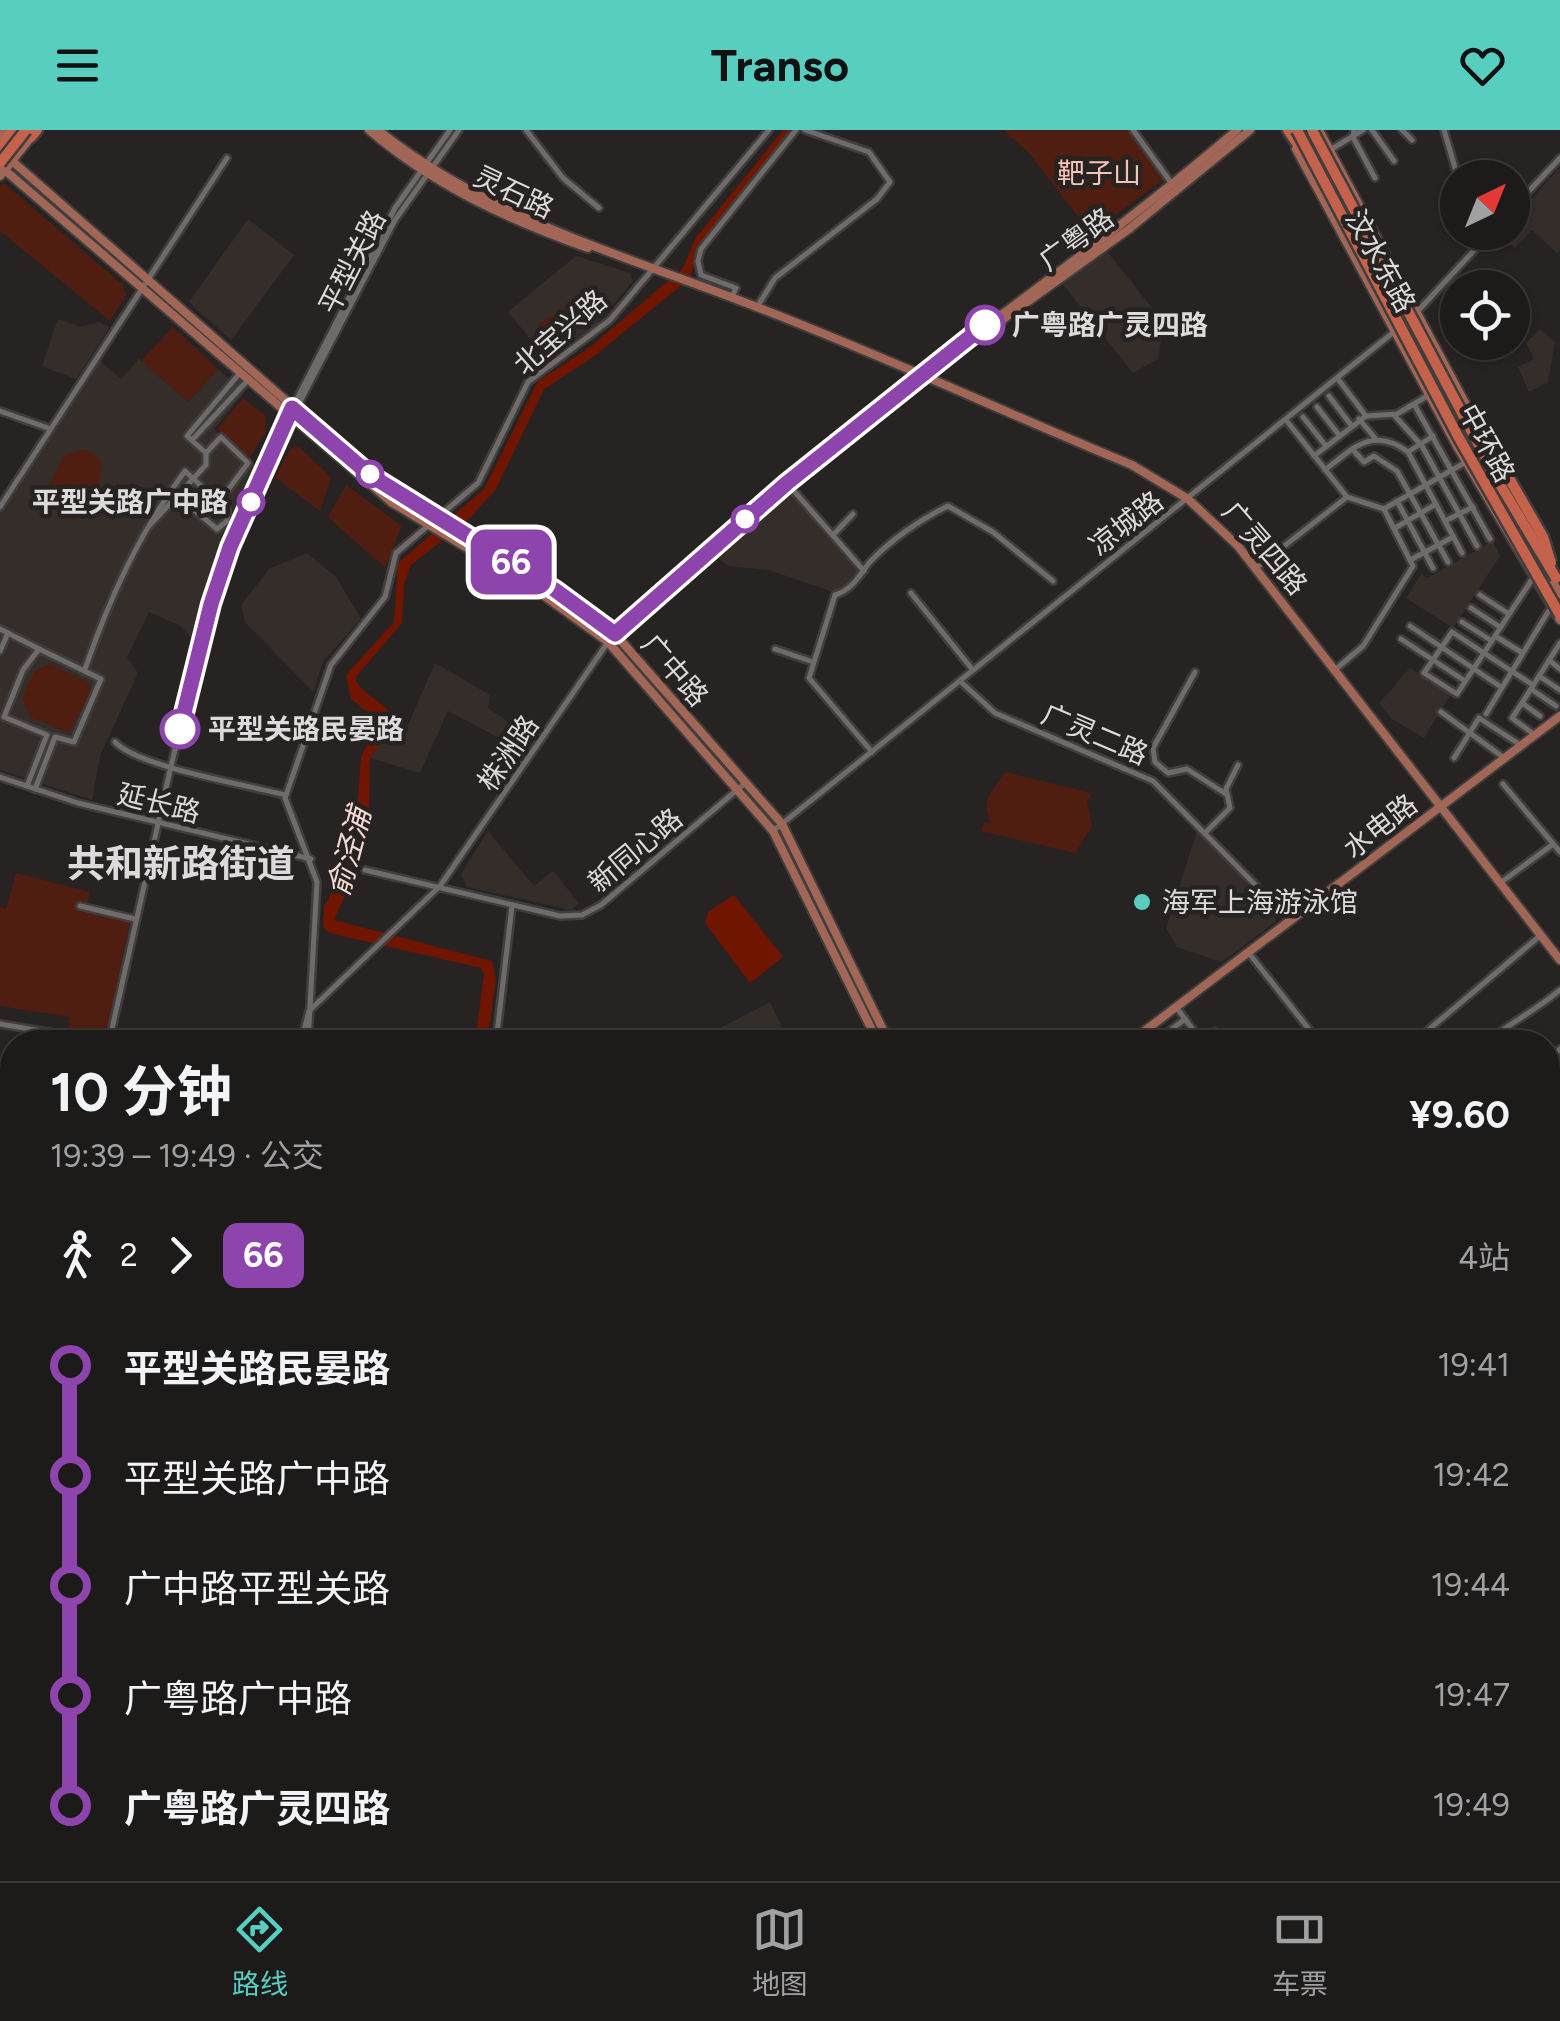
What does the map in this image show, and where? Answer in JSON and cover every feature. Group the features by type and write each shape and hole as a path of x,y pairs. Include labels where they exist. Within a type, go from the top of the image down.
{"highway":[{"path":"0,149 10,130"},
{"path":"1287,130 1381,291"},
{"name":"中环路","path":"1307,130 1381,291 1485,486 1558,612"},
{"name":"中环路","path":"1307,130 1498,481 1558,575"},
{"path":"3,167 34,131"},
{"path":"1477,424 1543,537 1558,575"}],"main road":[{"path":"0,137 10,130"},
{"name":"灵石路","path":"369,130 425,168 518,215 696,283"},
{"name":"灵石路","path":"378,130 425,168"},
{"name":"广粤路","path":"611,638 787,483 1237,130"},
{"name":"广粤路","path":"921,376 1128,229 1250,130"},
{"name":"汶水东路","path":"1287,130 1451,436 1533,578 1558,612"},
{"name":"汶水东路","path":"1307,130 1330,150 1558,575"},
{"name":"汶水东路","path":"1307,130 1318,164 1376,267 1468,447 1560,594"},
{"name":"汶水东路","path":"1307,130 1376,267"},
{"name":"广中路","path":"0,149 3,167 239,374 370,475 555,590 611,638 741,787 773,831 872,1030"},
{"path":"1318,164 1320,194"},
{"name":"广中路","path":"3,167 147,277 391,502 611,638"},
{"path":"1338,186 1352,192"},
{"path":"1375,237 1376,267"},
{"path":"1349,249 1376,267"},
{"name":"广灵四路","path":"696,283 1132,465 1188,499 1224,530 1256,568 1560,960"},
{"name":"汶水东路","path":"1405,323 1558,612"},
{"path":"1451,436 1468,447"},
{"path":"1514,523 1542,542"},
{"path":"1514,523 1520,556"},
{"name":"水电路","path":"1146,1030 1560,716"},
{"name":"广中路","path":"741,787 782,824 883,1030"}],"street":[{"name":"平型关路","path":"110,1030 171,766 224,566 293,413 395,220 450,130"},
{"name":"平型关路","path":"425,168 459,130"},
{"path":"526,130 563,178 599,208"},
{"name":"北宝兴路","path":"285,794 333,660 384,600 394,556 440,520 484,475 528,382 599,330 768,130"},
{"path":"732,298 736,288 701,275 701,249 796,130"},
{"path":"757,307 767,285 877,199 890,182 869,152 806,130"},
{"path":"1133,130 1172,184"},
{"path":"1330,150 1363,130"},
{"path":"1372,130 1394,161"},
{"path":"1402,130 1412,140"},
{"path":"1444,130 1453,160"},
{"path":"1353,134 1376,178"},
{"path":"0,507 48,428 228,158"},
{"path":"1530,190 1560,158"},
{"name":"凉城路","path":"773,831 1338,379 1405,323 1474,250"},
{"path":"206,453 187,436 239,374"},
{"path":"1338,379 1366,416"},
{"path":"192,440 248,381"},
{"path":"1314,456 1359,419 1394,414 1428,395"},
{"path":"1328,396 1364,462 1374,456 1385,460 1410,494 1448,562"},
{"path":"1414,404 1490,539"},
{"path":"1316,407 1345,430"},
{"path":"0,411 48,428"},
{"path":"1394,414 1421,444 1477,546"},
{"path":"1304,417 1343,455"},
{"path":"1359,419 1375,438"},
{"path":"1286,420 1348,497 1384,508 1412,559 1407,578 1363,646 1336,669"},
{"path":"1477,424 1500,455 1558,575"},
{"path":"1408,452 1433,436"},
{"path":"144,532 206,465 206,453 221,438 248,462 219,502"},
{"path":"1325,470 1354,446 1375,438 1386,439 1408,452 1462,553"},
{"path":"1384,508 1466,462"},
{"path":"85,669 108,604 144,532 185,471 227,510 227,521 217,529 176,495"},
{"path":"787,483 865,572"},
{"path":"1256,568 1348,497"},
{"path":"1397,501 1433,568"},
{"path":"1395,528 1436,504"},
{"path":"872,752 809,678 835,595 845,592 866,566 928,516 948,506 994,532 1053,581"},
{"path":"1445,522 1472,506"},
{"path":"833,536 852,514"},
{"path":"1412,559 1453,537"},
{"path":"1533,578 1510,614 1500,628 1494,638 1484,653 1473,669 1466,681 1457,694 1424,673 1452,632 1484,653 1510,670 1556,706"},
{"path":"911,593 972,670"},
{"path":"1480,595 1510,614"},
{"path":"1471,608 1500,628"},
{"path":"1486,714 1521,652 1558,612"},
{"path":"1462,622 1521,652"},
{"path":"1410,626 1501,688"},
{"path":"0,628 102,679 74,742 4,717 3,711 23,670 39,650"},
{"path":"0,651 8,633"},
{"name":"株洲路","path":"309,1011 440,886 611,638"},
{"path":"1401,640 1466,681"},
{"path":"1535,735 1512,718 1560,643"},
{"path":"775,649 814,662"},
{"path":"1549,660 1560,669"},
{"path":"1195,672 1152,748 1155,762 1166,771 1187,770 1226,794"},
{"path":"1538,676 1560,690"},
{"name":"广灵二路","path":"960,680 995,713 1131,768 1158,784 1290,921"},
{"path":"1522,703 1540,716"},
{"path":"1441,712 1504,759"},
{"path":"1454,758 1479,718 1522,746"},
{"path":"31,787 51,736"},
{"path":"114,742 124,750 171,766 285,794 317,882 317,926 307,1030"},
{"path":"1206,832 1230,808 1226,794 1238,765"},
{"path":"1158,784 1166,771"},
{"name":"延长路","path":"0,778 159,824 311,858"},
{"path":"1503,784 1560,852"},
{"name":"新同心路","path":"365,870 565,917 592,912 741,787"},
{"path":"1500,883 1552,846"},
{"path":"497,1030 512,905"},
{"path":"80,906 136,919"},
{"path":"1430,1030 1541,935"},
{"path":"1248,952 1310,1030"},
{"path":"1504,1030 1560,990"},
{"path":"1176,1007 1192,1030"},
{"path":"1171,1030 1185,1019"},
{"path":"0,1024 36,1030"}],"shaded area":[{"path":"783,130 793,130 699,253 688,280 593,357 544,389 496,489 469,519 411,565 404,584 402,623 355,678 387,710 395,724 370,758 369,817 352,880 334,920 492,961 496,980 489,1030 477,1030 484,974 481,968 329,933 323,927 324,907 346,867 356,826 361,756 381,722 351,699 346,675 394,622 398,563 484,489 538,381 589,348 683,268 695,239"},
{"path":"1560,167 1557,253 1530,232 1530,201"},
{"path":"248,219 294,255 231,340 189,302"},
{"path":"1106,250 1164,323 1158,359 1133,373 1061,282"},
{"path":"576,256 630,273 633,281 595,326 547,359 508,312"},
{"path":"58,319 81,327 99,322 110,327 76,379 42,366"},
{"path":"1540,329 1555,342 1548,382 1529,392 1518,367 1534,359 1530,339"},
{"path":"98,359 121,379 139,359 188,402 218,369 244,393 214,429 258,467 203,601 194,641 179,625 149,612 127,657 138,673 100,756 92,800 0,770 0,512"},
{"path":"790,491 861,570 843,589 833,592 769,570 728,566 719,558"},
{"path":"1493,541 1500,556 1453,628 1406,598 1421,574 1427,578"},
{"path":"307,553 336,577 361,618 323,662 313,692 245,622 241,605 269,569"},
{"path":"435,663 490,695 488,708 529,736 520,749 448,711 420,773 370,758 395,724 407,727"},
{"path":"1410,668 1451,694 1424,738 1392,719 1379,703"},
{"path":"488,831 534,886 553,871 579,903 571,910 467,887 461,874"},
{"path":"1197,831 1277,914 1275,922 1222,962 1177,947 1166,928"},
{"path":"734,895 783,957 750,983 705,923 708,912"},
{"path":"770,1002 783,1030 716,1030"}],"green space":[{"name":"靶子山","path":"1003,130 1128,130 1163,180 1076,244 1064,230 1079,218 1029,153"},
{"path":"5,184 123,285 126,295 110,321 0,231 0,185"},
{"path":"575,301 584,310 580,321 551,342 540,341 536,334 539,324"},
{"path":"173,327 218,369 188,402 141,361"},
{"path":"243,398 266,416 265,433 250,458 217,429"},
{"path":"298,446 331,477 320,511 275,477 290,449"},
{"path":"85,449 100,459 101,475 92,502 74,521 46,506 43,496 64,456"},
{"path":"346,485 402,526 385,568 328,517"},
{"path":"50,664 88,682 91,692 69,733 30,717 22,698 35,671"},
{"path":"1005,772 1092,793 1087,801 1092,826 1075,853 981,831 984,822 991,823 987,801"},
{"path":"16,873 90,892 87,905 131,917 107,1030 68,1028 70,1017 0,1006 0,907 6,909"}],"bus line":[{"name":"66","path":"180,729 211,604 230,547 291,418 292,408 370,475 555,590 615,634 787,483 985,325"}],"place":[{"name":"广粤路广灵四路","path":"985,325"},
{"name":"平型关路广中路","path":"251,502"},
{"name":"平型关路民晏路","path":"180,729"},
{"name":"海军上海游泳馆","path":"1142,902"}],"district":[{"name":"共和新路街道","path":"181,864"}],"water label":[{"name":"俞泾浦","path":"349,852"}]}
